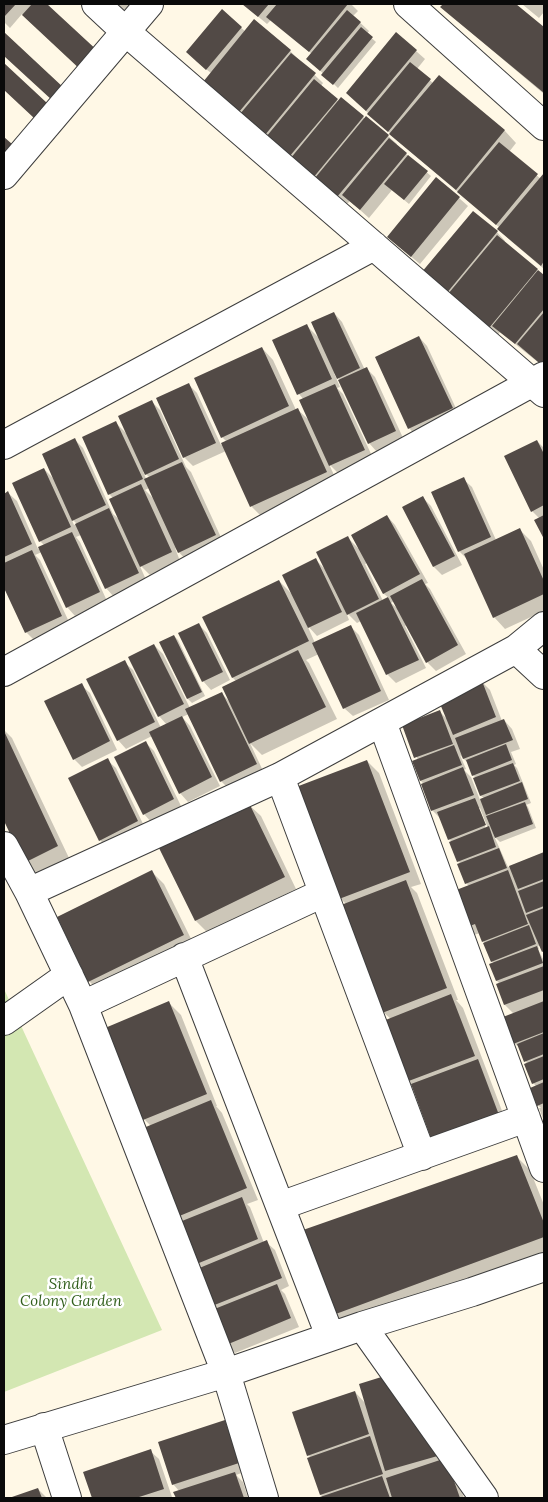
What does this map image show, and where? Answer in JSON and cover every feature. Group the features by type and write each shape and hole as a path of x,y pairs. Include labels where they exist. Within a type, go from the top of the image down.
{"street":[{"path":"4,672 540,384 374,246 96,4"},
{"path":"4,175 149,4"},
{"path":"408,4 544,126"},
{"path":"4,445 374,246"},
{"path":"29,892 280,777 516,649 544,626"},
{"path":"516,649 544,675"},
{"path":"382,722 544,1168"},
{"path":"280,777 422,1156"},
{"path":"4,846 29,892 83,1005 226,1373 264,1498"},
{"path":"83,1005 323,893"},
{"path":"184,957 330,1336"},
{"path":"4,1021 68,975"},
{"path":"280,1206 526,1118"},
{"path":"4,1440 226,1373 330,1336 472,1292 544,1267"},
{"path":"362,1326 484,1498"},
{"path":"44,1427 67,1498"}],"green space":[{"name":"Sindhi Colony Garden","path":"4,989 162,1330 4,1392"}],"building":[{"path":"4,4 16,4 4,17"},
{"path":"32,4 47,4 100,53 83,72 22,15"},
{"path":"242,4 269,4 258,17"},
{"path":"277,4 348,4 309,52 266,17"},
{"path":"443,4 516,4 544,27 544,93 440,7"},
{"path":"222,9 242,27 206,70 186,52"},
{"path":"347,10 361,22 320,71 306,59"},
{"path":"254,19 291,50 239,112 203,82"},
{"path":"361,27 373,37 333,85 321,75"},
{"path":"4,32 64,88 53,101 4,56"},
{"path":"396,32 417,50 366,111 346,93"},
{"path":"291,53 316,73 265,135 240,114"},
{"path":"410,62 431,79 388,132 367,114"},
{"path":"4,63 47,103 34,118 4,90"},
{"path":"439,75 505,130 456,190 389,134"},
{"path":"314,79 338,99 289,157 266,137"},
{"path":"341,97 364,116 313,178 290,159"},
{"path":"366,116 389,135 337,197 315,178"},
{"path":"4,137 12,144 5,152 4,151"},
{"path":"389,138 407,153 360,210 342,195"},
{"path":"499,142 538,174 496,225 457,192"},
{"path":"408,155 428,171 404,200 384,184"},
{"path":"544,173 544,261 541,266 497,229"},
{"path":"436,177 460,197 411,257 387,237"},
{"path":"473,211 498,231 446,294 421,273"},
{"path":"497,235 538,269 489,328 448,294"},
{"path":"538,270 544,275 544,309 515,344 492,326"},
{"path":"334,312 360,368 337,379 311,322"},
{"path":"544,312 544,367 517,344"},
{"path":"307,324 332,379 297,395 272,340"},
{"path":"419,336 453,408 408,429 375,357"},
{"path":"262,347 289,406 221,438 194,378"},
{"path":"367,367 396,431 368,444 338,380"},
{"path":"189,383 216,443 183,458 156,398"},
{"path":"335,384 365,450 329,466 299,400"},
{"path":"152,400 179,459 145,475 118,416"},
{"path":"298,408 327,472 250,507 221,443"},
{"path":"116,421 143,479 108,495 82,437"},
{"path":"75,438 106,505 72,521 42,454"},
{"path":"537,440 544,454 544,505 531,512 504,456"},
{"path":"182,462 216,535 178,553 144,479"},
{"path":"44,468 71,527 39,542 12,483"},
{"path":"464,477 491,537 458,552 431,492"},
{"path":"141,484 172,552 140,567 109,499"},
{"path":"8,491 32,544 4,557 4,494"},
{"path":"423,496 455,556 433,567 402,507"},
{"path":"109,508 139,573 105,589 75,524"},
{"path":"387,515 420,574 383,594 351,535"},
{"path":"544,515 544,539 534,520"},
{"path":"520,528 544,581 544,594 493,618 464,554"},
{"path":"72,532 100,592 66,608 38,547"},
{"path":"348,536 379,599 347,615 316,552"},
{"path":"32,550 62,616 25,633 4,588 4,563"},
{"path":"316,558 342,612 308,628 282,575"},
{"path":"422,579 458,645 426,663 390,596"},
{"path":"279,580 309,641 232,678 202,617"},
{"path":"388,597 419,660 386,675 356,613"},
{"path":"199,623 223,672 202,682 178,633"},
{"path":"351,625 381,691 343,709 312,643"},
{"path":"174,635 202,692 187,699 159,642"},
{"path":"154,644 184,704 158,717 128,657"},
{"path":"298,650 326,707 249,744 222,687"},
{"path":"125,660 155,722 117,741 86,679"},
{"path":"482,681 496,717 453,735 438,699"},
{"path":"82,683 110,741 73,760 44,701"},
{"path":"222,692 257,764 220,782 185,709"},
{"path":"440,710 453,744 414,758 402,725"},
{"path":"182,716 212,777 179,794 149,732"},
{"path":"504,719 513,740 463,759 455,738"},
{"path":"4,731 58,846 24,863 4,821"},
{"path":"146,741 174,799 143,815 114,757"},
{"path":"506,744 512,760 472,776 466,760"},
{"path":"454,745 462,765 420,781 412,761"},
{"path":"108,758 138,821 99,841 68,778"},
{"path":"367,760 410,872 339,899 296,787"},
{"path":"513,763 520,781 480,796 473,778"},
{"path":"463,767 474,795 431,811 421,784"},
{"path":"522,782 528,799 486,815 480,799"},
{"path":"475,798 486,825 448,840 437,812"},
{"path":"525,802 533,824 495,838 486,816"},
{"path":"249,803 285,877 195,921 159,848"},
{"path":"489,826 496,847 457,862 449,842"},
{"path":"499,848 507,868 465,884 457,864"},
{"path":"544,852 544,879 518,889 509,866"},
{"path":"152,870 184,935 88,982 57,917"},
{"path":"508,870 528,924 482,942 475,924 465,928 451,892"},
{"path":"406,880 447,988 382,1013 341,905"},
{"path":"544,881 544,906 526,913 518,891"},
{"path":"544,908 544,951 542,952 526,915"},
{"path":"529,925 536,944 491,962 483,943"},
{"path":"537,946 543,963 496,981 489,964"},
{"path":"544,966 544,990 504,1005 496,984"},
{"path":"451,994 475,1056 406,1082 383,1021"},
{"path":"169,1001 207,1094 143,1120 105,1028"},
{"path":"544,1001 544,1032 513,1044 503,1017"},
{"path":"544,1033 544,1054 524,1062 517,1044"},
{"path":"544,1056 544,1079 532,1084 524,1064"},
{"path":"478,1059 499,1115 432,1141 411,1084"},
{"path":"544,1082 544,1103 537,1106 530,1088"},
{"path":"211,1100 247,1188 177,1217 141,1129"},
{"path":"517,1155 544,1223 544,1237 333,1315 303,1230"},
{"path":"242,1197 258,1239 194,1265 177,1223"},
{"path":"267,1240 282,1278 212,1306 197,1269"},
{"path":"277,1284 291,1318 226,1345 212,1310"},
{"path":"391,1374 441,1455 385,1471 359,1384"},
{"path":"355,1391 369,1434 307,1456 292,1412"},
{"path":"225,1420 239,1463 172,1485 158,1442"},
{"path":"370,1436 383,1474 320,1495 307,1458"},
{"path":"151,1449 164,1489 136,1498 92,1498 83,1472"},
{"path":"446,1458 460,1498 392,1498 386,1478"},
{"path":"235,1472 244,1498 176,1498 173,1492"},
{"path":"382,1476 390,1498 317,1498"},
{"path":"38,1488 42,1498 9,1498"}]}
